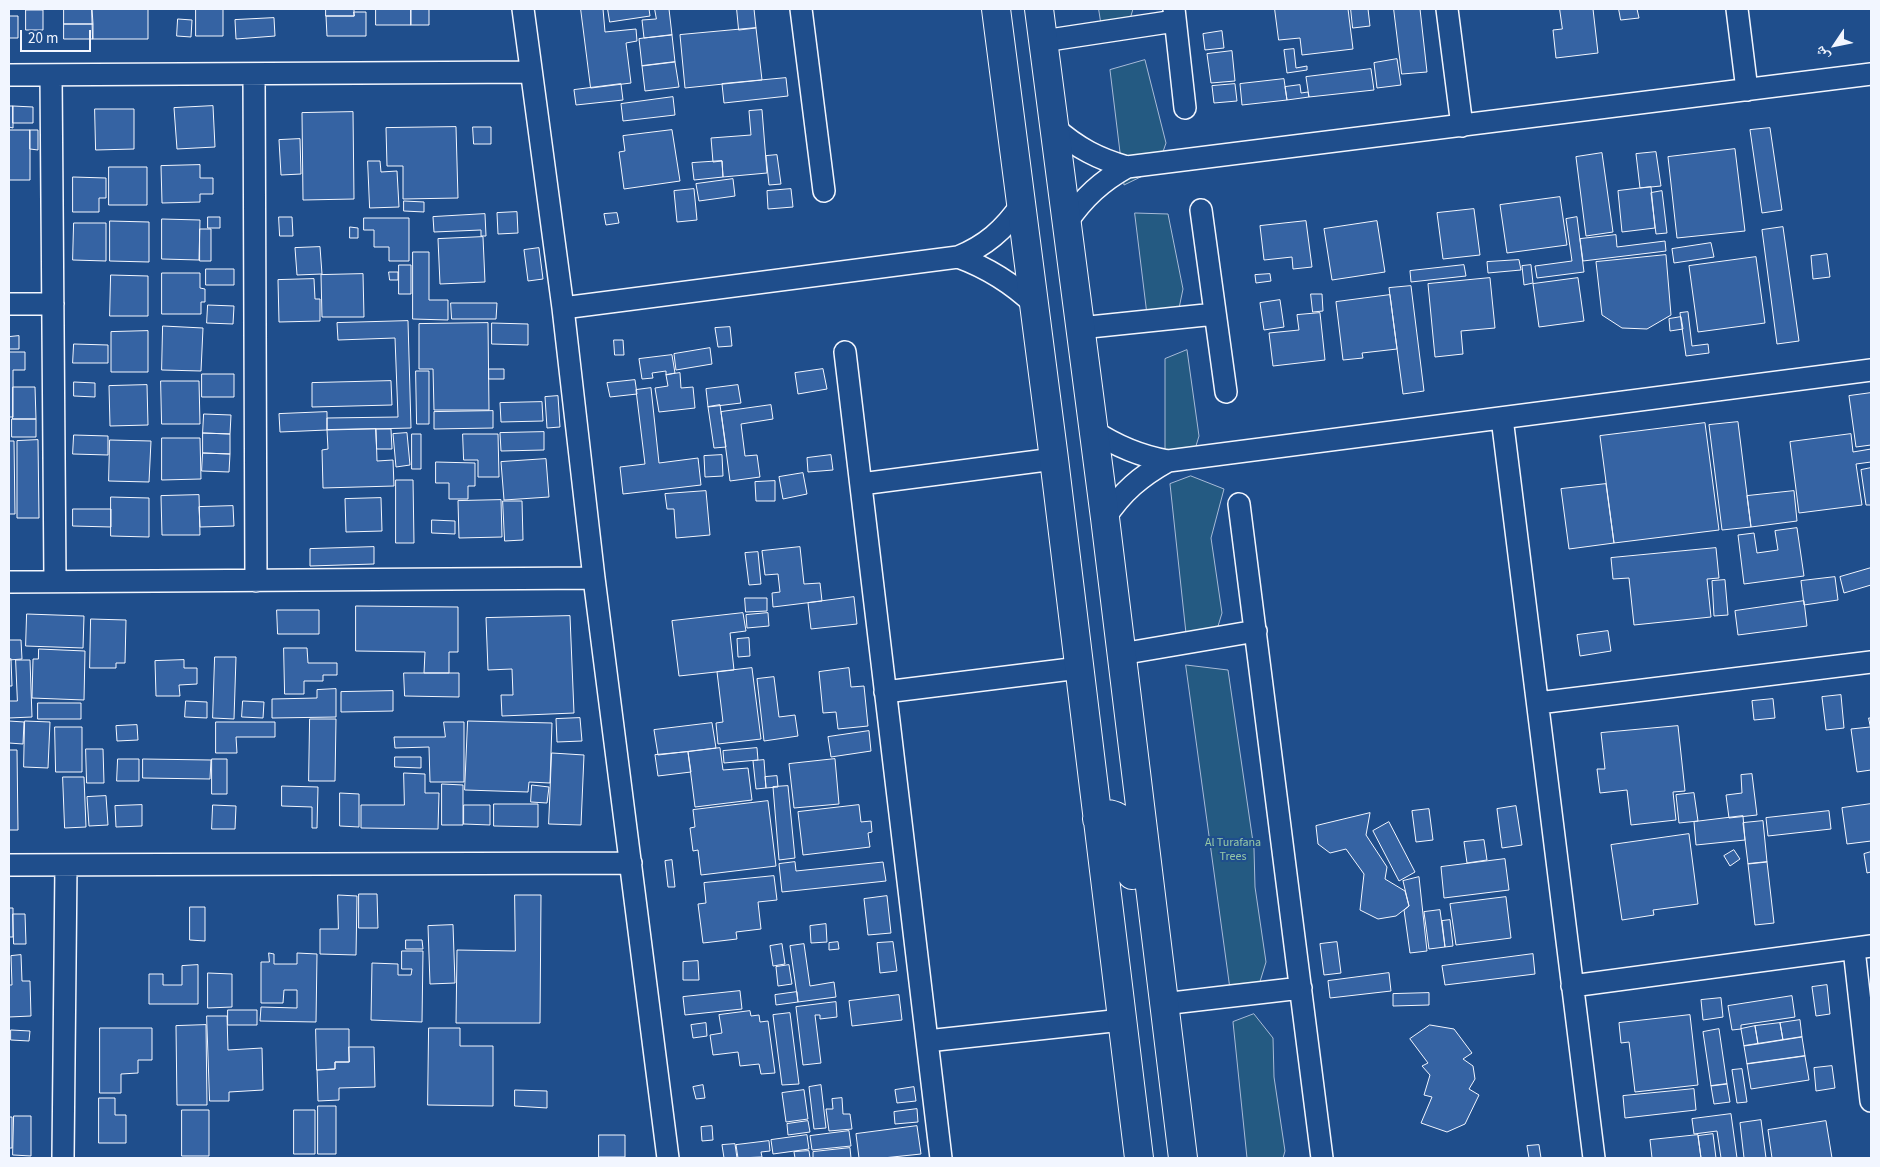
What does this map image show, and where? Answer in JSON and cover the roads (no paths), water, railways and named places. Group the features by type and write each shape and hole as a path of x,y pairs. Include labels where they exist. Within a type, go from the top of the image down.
{"main road":[{"path":"996,9 1035,305 1139,1158"},
{"path":"1039,9 1092,430 1105,518 1184,1158"},
{"path":"1097,819 1104,814 1112,814 1119,818 1138,897 1145,918 1156,940"}],"street":[{"path":"523,9 563,308 594,578 668,1158"},
{"path":"801,9 824,191"},
{"path":"1447,9 1462,126"},
{"path":"1737,9 1747,90"},
{"path":"1043,41 1174,15 1185,108"},
{"path":"9,75 531,72"},
{"path":"254,74 256,581"},
{"path":"1055,128 1070,142 1088,153 1107,162 1128,167 1871,74"},
{"path":"52,75 55,582"},
{"path":"1067,222 1093,190 1109,177 1128,167"},
{"path":"563,308 958,257 973,251 1001,231 1021,205"},
{"path":"1201,210 1226,392"},
{"path":"958,257 1000,276 1035,305"},
{"path":"9,304 53,304"},
{"path":"1080,328 1216,314"},
{"path":"845,352 941,1158"},
{"path":"1092,430 1128,451 1168,461 1871,370"},
{"path":"1502,418 1594,1158"},
{"path":"860,484 1054,459"},
{"path":"1105,518 1117,500 1132,484 1148,471 1168,461"},
{"path":"1239,504 1322,1158"},
{"path":"9,582 594,578"},
{"path":"1121,654 1256,631"},
{"path":"1538,703 1871,662"},
{"path":"885,692 1079,668"},
{"path":"9,865 631,863"},
{"path":"63,1158 66,865"},
{"path":"1572,986 1863,948 1871,1101"},
{"path":"1164,1004 1301,988"},
{"path":"927,1041 1122,1020"}],"park label":[{"name":"Al Turafana Trees","path":"1233,850"}]}
